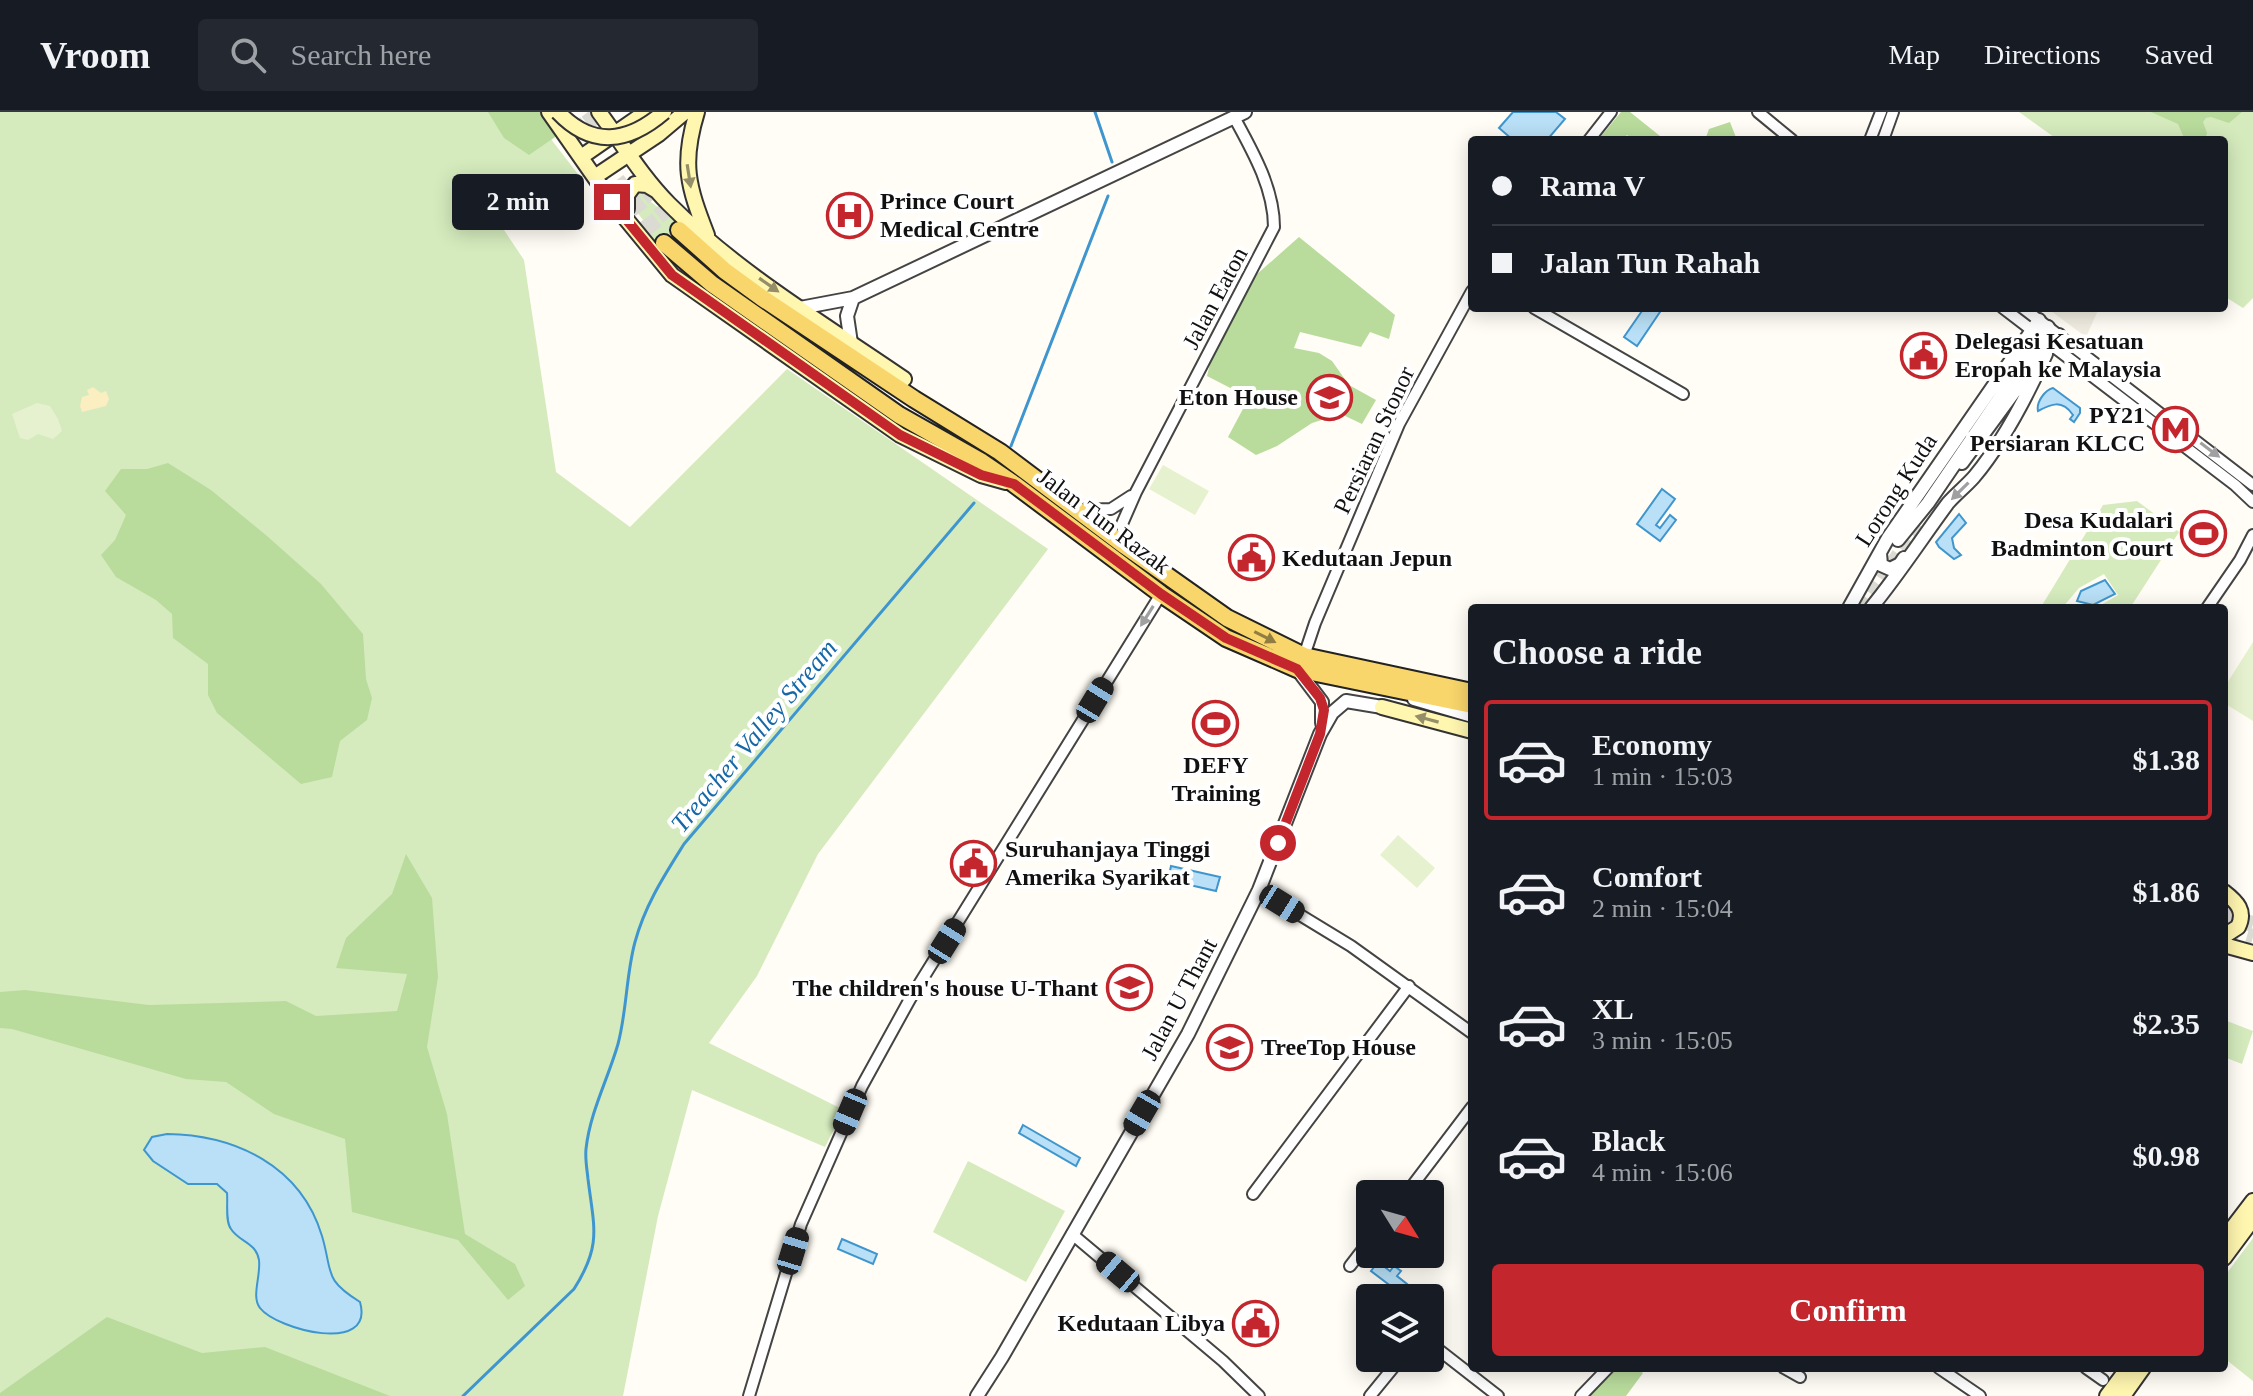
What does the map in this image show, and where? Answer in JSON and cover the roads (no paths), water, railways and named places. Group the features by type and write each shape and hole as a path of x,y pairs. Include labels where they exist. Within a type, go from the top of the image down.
{"main road":[{"path":"550,112 670,262 905,429"},
{"path":"550,112 612,202 672,275 905,429"},
{"path":"558,112 572,127 598,137 623,136 664,112"},
{"path":"599,112 657,191 708,239 737,263 904,379 984,441"},
{"path":"584,155 646,112"},
{"path":"599,174 659,134 685,112"},
{"path":"697,112 686,157 693,198 708,239"},
{"path":"627,209 627,195 635,184 647,185 657,191"},
{"name":"Jalan Tun Razak","path":"679,230 725,271 762,298 914,399 984,441 1227,618 1301,662 1468,691"},
{"name":"Jalan Tun Razak","path":"664,243 712,284 905,429 982,462 1226,638 1382,686 1468,704"},
{"path":"1382,707 1468,730"},
{"path":"2228,894 2253,903"},
{"path":"2228,896 2240,907 2242,916 2238,927 2228,933"},
{"path":"2228,946 2253,953"},
{"path":"2228,1234 2253,1201"},
{"path":"2228,1253 2253,1219"},
{"path":"2107,1396 2125,1372"},
{"path":"2123,1396 2140,1372"}],"street":[{"path":"1592,136 1611,112"},
{"path":"1758,112 1787,136"},
{"path":"1872,136 1881,112"},
{"path":"1884,136 1893,112"},
{"path":"800,308 853,298 1237,114"},
{"name":"Jalan Eaton","path":"1125,546 1122,524 1136,492 1274,227 1269,194 1237,114"},
{"path":"851,343 847,316 853,298"},
{"name":"Persiaran Stonor","path":"1301,662 1399,424 1468,298"},
{"path":"1541,312 1683,394"},
{"path":"2009,312 2253,485"},
{"path":"2026,312 2045,335 2251,497"},
{"path":"1898,540 1928,503 2045,335"},
{"name":"Lorong Kuda","path":"1932,504 2023,380 2045,335"},
{"name":"Lorong Kuda","path":"1851,604 1883,546 1943,455 2045,335"},
{"name":"Lorong Kuda","path":"1874,604 1951,500 1974,477 1990,454 2030,390 2045,335"},
{"path":"1077,510 1111,509 1136,492"},
{"path":"2210,604 2253,535"},
{"path":"1883,546 1879,562 1890,569 1917,548"},
{"path":"749,1396 801,1224 862,1086 910,999 1161,594"},
{"name":"Jalan U Thant","path":"1301,662 1322,702 1320,734"},
{"path":"1382,686 1432,706 1468,715"},
{"name":"Jalan U Thant","path":"977,1396 1188,1034 1259,890 1320,734 1332,713 1342,702 1352,700 1382,707"},
{"path":"1259,890 1351,946 1468,1030"},
{"path":"1253,1194 1409,986"},
{"path":"1417,1180 1468,1112"},
{"path":"1072,1234 1223,1361 1259,1396"},
{"path":"1350,1266 1356,1258"},
{"path":"1444,1354 1498,1396"},
{"path":"1370,1396 1390,1372"},
{"path":"1581,1396 1604,1372"},
{"path":"1791,1372 1800,1377"},
{"path":"1945,1372 1980,1396"},
{"path":"2092,1372 2103,1380"}],"water":[{"path":"1513,112 1556,112 1565,119 1550,136 1508,136 1499,128"},
{"path":"1641,312 1660,312 1637,346 1624,337"},
{"path":"2053,388 2080,408 2074,422 2070,419 2073,415 2061,405 2038,411 2042,397"},
{"path":"1662,489 1675,499 1656,525 1660,528 1670,515 1676,520 1660,541 1637,524"},
{"path":"1959,514 1966,523 1952,538 1954,548 1961,555 1954,559 1936,542"},
{"path":"2105,580 2115,594 2089,604 2077,601 2081,591"},
{"path":"1171,866 1220,877 1216,891 1168,880"},
{"path":"1023,1125 1080,1158 1076,1166 1019,1133"},
{"path":"167,1134 193,1136 241,1148 282,1173 299,1191 312,1212 335,1281 360,1302 361,1318 353,1328 339,1333 303,1330 285,1324 260,1308 256,1298 259,1260 254,1249 229,1226 227,1193 217,1184 188,1184 153,1161 144,1150 152,1137"},
{"path":"842,1239 877,1254 873,1264 838,1249"},
{"path":"1373,1268 1390,1271 1397,1268 1401,1271 1397,1276 1407,1284 1388,1284 1371,1271"}],"waterway":[{"name":"Treacher Valley Stream","path":"1095,112 1112,162"},
{"name":"Treacher Valley Stream","path":"1011,446 1108,196"},
{"name":"Treacher Valley Stream","path":"463,1396 574,1289 589,1260 594,1236 586,1160 588,1135 618,1044 635,942 662,879 684,844 974,503"}],"tunnel":[{"path":"588,112 630,168"},
{"path":"574,122 664,243"},
{"path":"645,186 679,230"},
{"path":"1863,604 1921,520"},
{"path":"2228,917 2253,924"},
{"path":"2228,930 2253,937"}],"place":[{"name":"Prince Court Medical Centre","path":"849,215"},
{"name":"Delegasi Kesatuan Eropah ke Malaysia","path":"1924,355"},
{"name":"Eton House","path":"1329,397"},
{"name":"PY21 Persiaran KLCC","path":"2176,429"},
{"name":"Desa Kudalari Badminton Court","path":"2204,534"},
{"name":"Kedutaan Jepun","path":"1251,558"},
{"name":"DEFY Training","path":"1216,723"},
{"name":"Suruhanjaya Tinggi Amerika Syarikat","path":"974,863"},
{"name":"The children's house U-Thant","path":"1129,988"},
{"name":"TreeTop House","path":"1230,1047"},
{"name":"Kedutaan Libya","path":"1256,1323"}]}
